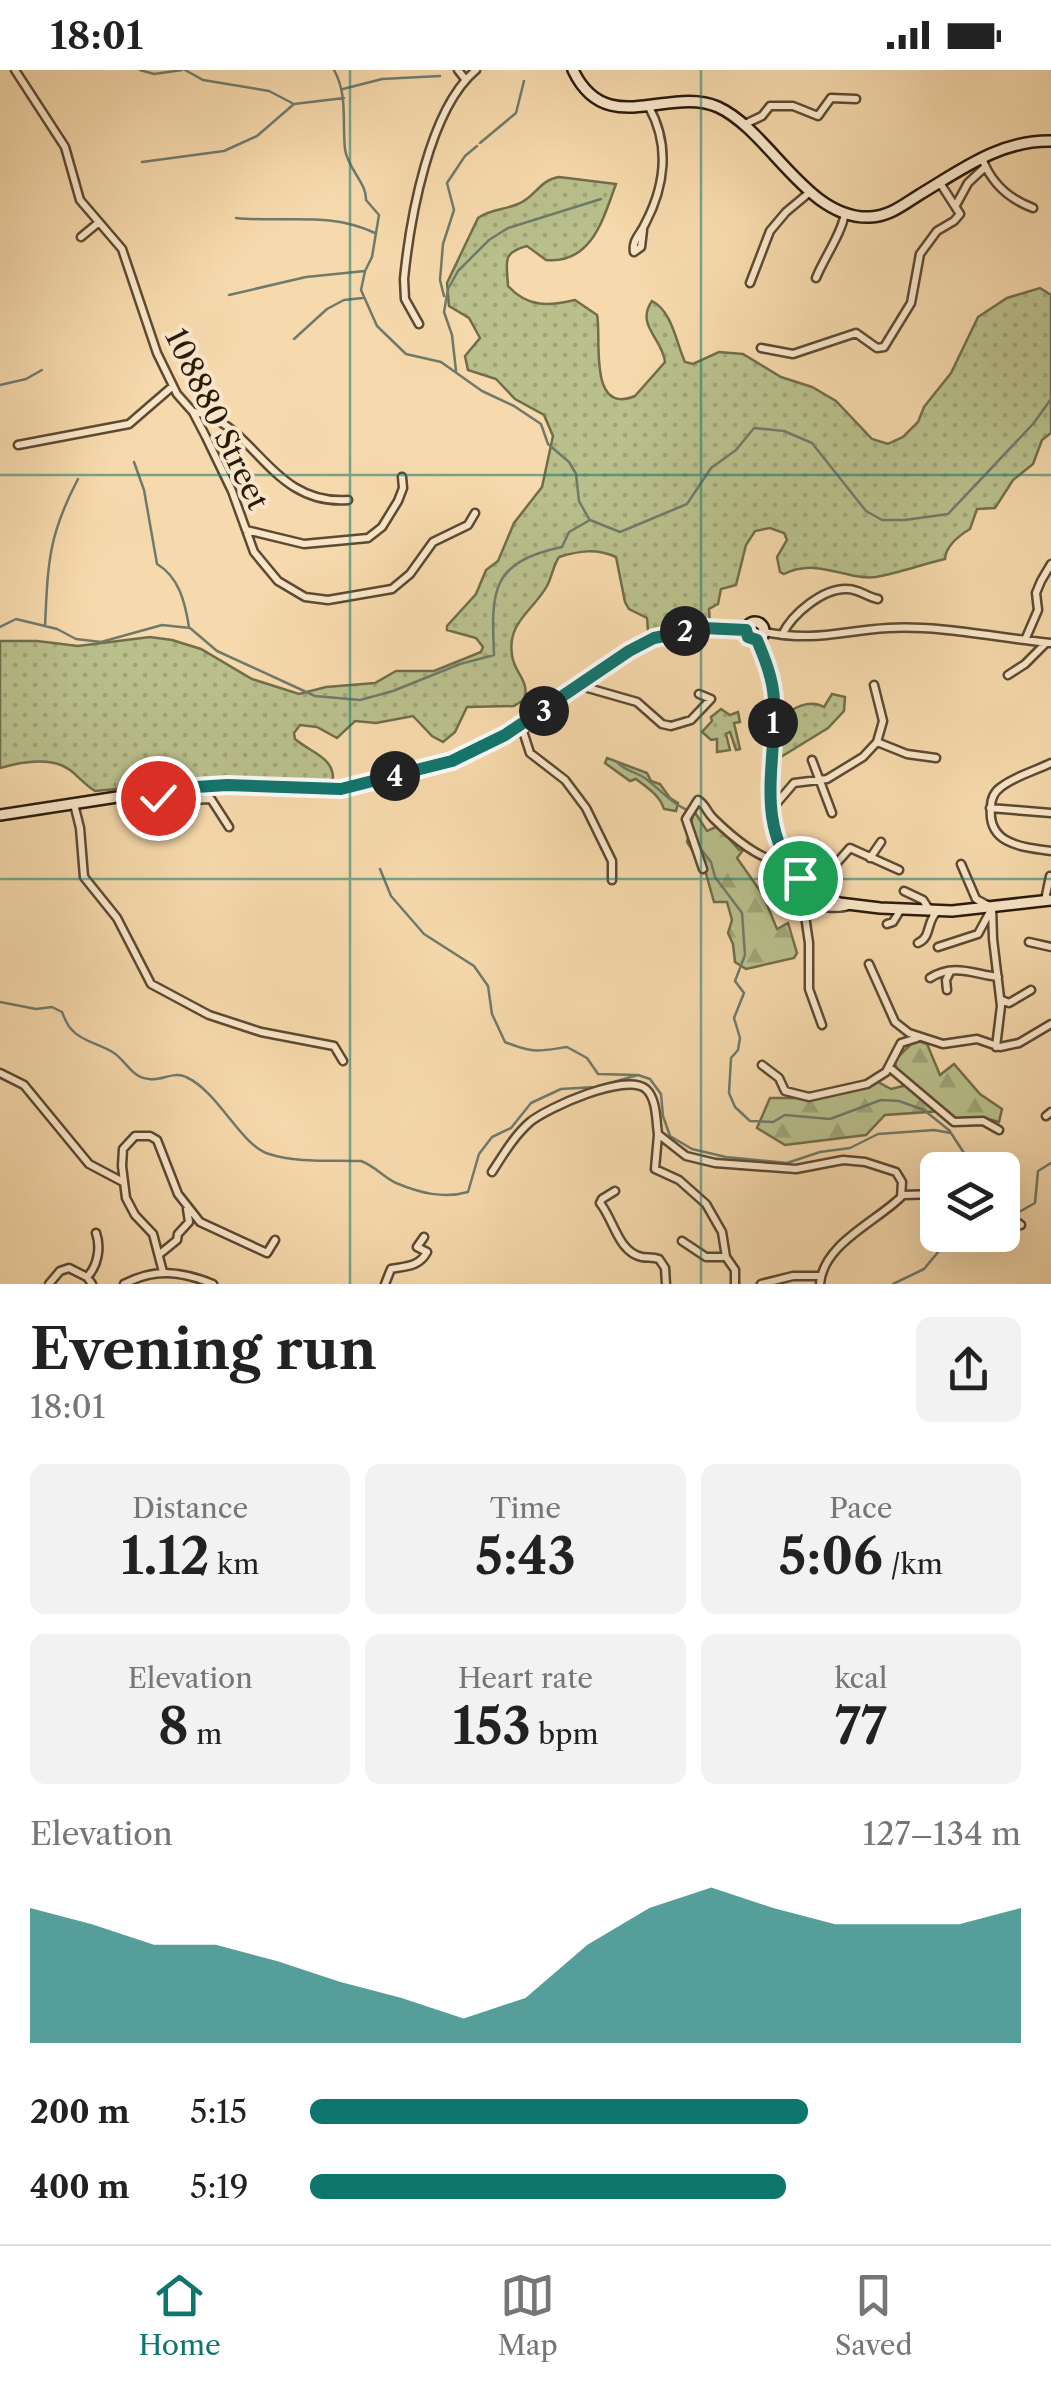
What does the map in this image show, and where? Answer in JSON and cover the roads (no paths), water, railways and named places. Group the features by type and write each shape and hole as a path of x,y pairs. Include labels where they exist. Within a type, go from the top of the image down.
{"street":[{"name":"108880 Street","path":"15,70 65,146 78,197 126,258 153,344 172,386 192,412 232,491 254,552 278,581 305,597 328,600 392,590 410,574 433,542 468,526 475,512"},
{"path":"458,70 465,80"},
{"path":"419,324 405,299 407,250 431,140 465,80 476,70"},
{"path":"573,70 603,102 624,108 701,102 724,110 811,191 845,213 864,217 891,213 1009,145 1051,140"},
{"path":"742,125 762,116 770,106 793,106 818,116 830,98 856,99"},
{"path":"643,230 657,195 664,162 660,132 648,107"},
{"path":"956,206 962,190 983,162"},
{"path":"983,162 1011,198 1033,208"},
{"path":"762,348 794,354 856,333 877,348 884,347 910,303 920,254 937,231 958,219 960,212 940,183"},
{"path":"750,282 770,231 811,191"},
{"path":"816,278 845,213"},
{"path":"81,238 98,223"},
{"path":"18,445 128,424 172,386"},
{"path":"192,412 219,422 291,487 331,500 348,500"},
{"path":"245,530 304,544 368,538 382,528 398,501 402,477"},
{"path":"1025,640 1038,610 1036,594 1051,564"},
{"path":"782,635 796,616 832,591 857,590 878,599"},
{"path":"0,815 150,790 227,785 341,789 452,761 521,725 654,638 704,628 746,630 755,622 762,624 774,697 769,812 790,866 796,898 804,911 809,989 822,1025"},
{"path":"746,630 748,637 825,637 888,628 1049,643"},
{"path":"1008,675 1049,643"},
{"path":"580,685 637,702 662,724 672,726 690,720 710,699 699,694"},
{"path":"769,812 798,781 818,782 862,758 878,742 884,722 874,685"},
{"path":"521,725 530,753 560,776 581,800 610,856 612,880"},
{"path":"878,742 906,754 936,758"},
{"path":"812,760 832,813"},
{"path":"1051,762 1000,787 992,796 990,808 995,832 1015,844 1051,852"},
{"path":"150,790 156,798 166,800 212,799 229,826"},
{"path":"703,869 686,819 698,800 704,802 712,817 759,855 790,866 822,896 849,905 934,911 1048,900 1050,876"},
{"path":"74,802 84,877 117,918 151,984 209,1015 291,1040 334,1046 343,1061"},
{"path":"990,808 1051,813"},
{"path":"870,858 881,842"},
{"path":"822,896 834,866 850,848 899,870"},
{"path":"962,864 976,899 992,907"},
{"path":"904,891 923,900 934,911"},
{"path":"804,911 808,906 849,905"},
{"path":"938,947 978,934 992,907"},
{"path":"992,907 1000,1000 996,1046"},
{"path":"887,924 902,909"},
{"path":"918,943 927,936 934,911"},
{"path":"1029,942 1051,947"},
{"path":"868,964 895,1022 903,1030 943,1044 976,1039 996,1046 1019,1042 1050,1025"},
{"path":"930,978 963,968 998,976"},
{"path":"946,990 950,970"},
{"path":"1000,1000 1009,1002 1031,990"},
{"path":"762,1065 779,1078 785,1091 808,1097 867,1084 882,1076 901,1043 924,1036"},
{"path":"888,1067 954,1122 982,1122 999,1130"},
{"path":"0,1073 24,1085 89,1164 123,1182"},
{"path":"492,1172 518,1134 539,1116 561,1104 617,1086 638,1085 648,1091 658,1134 654,1169 686,1185 706,1204 722,1232 736,1284"},
{"path":"658,1134 686,1156 730,1165 802,1168 844,1160 884,1167 900,1175 903,1194"},
{"path":"163,1272 154,1234 130,1207 123,1182 126,1143 135,1136 150,1136 160,1144 178,1194 204,1225 230,1233 265,1253 269,1253 275,1240"},
{"path":"616,1192 600,1203 614,1223 618,1240 638,1256 655,1257 662,1262 666,1284"},
{"path":"765,1284 794,1276 820,1280 848,1240 903,1194 920,1194"},
{"path":"160,1254 178,1240 178,1234 189,1222 187,1209"},
{"path":"49,1284 66,1268 89,1280 100,1243 96,1233"},
{"path":"385,1284 391,1269 416,1264 425,1256 427,1252 417,1246 424,1238"},
{"path":"682,1242 706,1257 726,1256"},
{"path":"124,1284 163,1272 181,1273 213,1284"}],"waterway":[{"path":"140,70 154,74 182,70"},
{"path":"185,70 203,80 269,91 292,103"},
{"path":"334,70 343,99 347,156 366,200 379,215 361,290 377,326 406,354 441,362 482,391 541,424 548,444 569,462 576,474 579,501 589,519"},
{"path":"343,89 382,79 440,76"},
{"path":"480,143 516,113 524,81"},
{"path":"142,162 224,151 257,136 294,104 344,98"},
{"path":"444,296 440,280 443,244 454,210 447,183 465,156 477,146"},
{"path":"456,371 452,335 444,312 448,289 458,271 489,240 508,228 601,199"},
{"path":"236,218 324,220 375,233"},
{"path":"229,295 306,277 365,271"},
{"path":"294,339 327,309 344,300 363,298"},
{"path":"0,385 26,379 42,370"},
{"path":"0,627 16,619 57,629 76,639 101,642 162,625 190,628 217,651 315,696 360,700 494,655 495,596 508,571 521,561 562,547 569,532 590,520 620,532 687,504 711,468 736,450 754,428 784,431 812,443 866,511 882,520 905,520 948,514 1033,424 1051,399"},
{"path":"134,462 144,490 157,564 176,583 189,627"},
{"path":"45,626 51,550 78,479"},
{"path":"618,763 685,809"},
{"path":"690,817 694,833"},
{"path":"698,845 711,862 715,877 742,913 745,955 735,981 744,993 734,1018 740,1038 738,1050 731,1058 729,1093 735,1107 750,1121 773,1122 785,1115 830,1119 881,1100 899,1101 924,1110 950,1131"},
{"path":"380,869 391,896 424,934 474,966 488,986 492,1014 505,1042 536,1051 567,1047 587,1058 598,1074 636,1075"},
{"path":"0,1002 36,1009 52,1007 62,1012 77,1035 114,1053 143,1078 186,1077 209,1094 248,1140 269,1154 302,1160 361,1161 396,1183 432,1194 468,1192 479,1154 492,1137 511,1128 531,1103 561,1089 596,1087 638,1075 650,1079 661,1094 670,1136 692,1149 787,1163 820,1152 850,1148 878,1134 934,1130 951,1133 963,1152"},
{"path":"1020,1211 1035,1203 1038,1171 1051,1163"},
{"path":"893,1284 924,1269 938,1252"}]}
